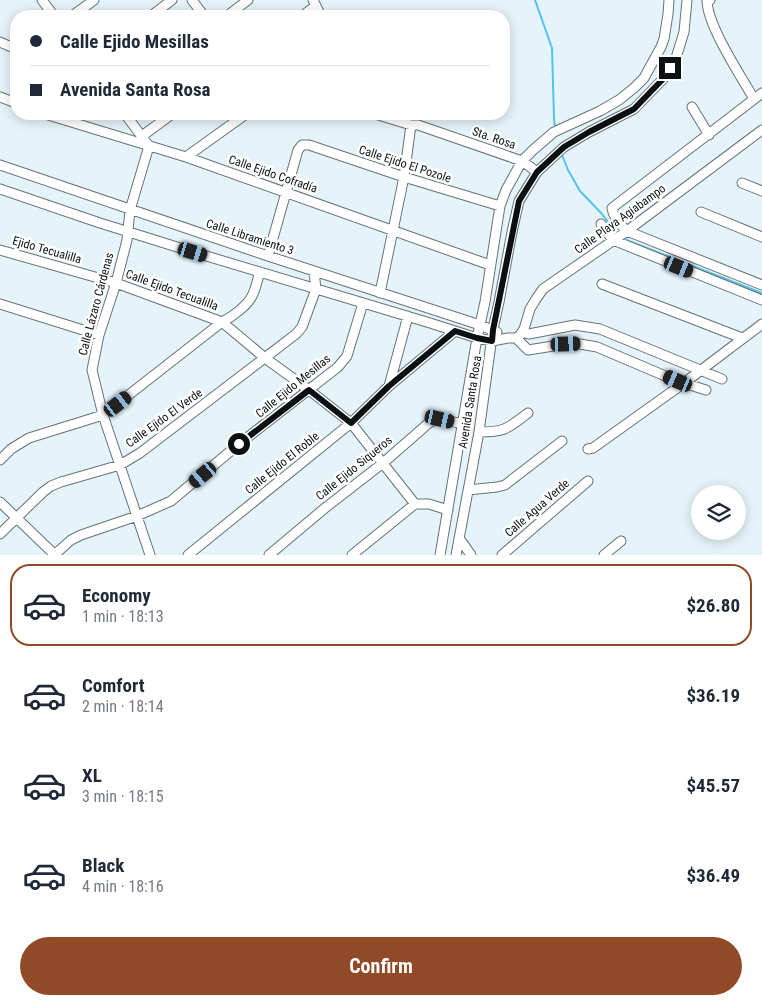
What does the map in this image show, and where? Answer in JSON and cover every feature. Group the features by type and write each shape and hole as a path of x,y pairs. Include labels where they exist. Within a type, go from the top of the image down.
{"street":[{"path":"80,10 94,0"},
{"path":"159,10 172,0"},
{"path":"235,10 248,0"},
{"name":"Avenida Santa Rosa","path":"440,555 500,206 506,190 522,161 554,132 619,100 644,78 664,39 669,0"},
{"name":"Avenida Santa Rosa","path":"456,555 478,432 493,330 519,201 537,172 564,147 634,109 663,79 676,58 684,32 687,0"},
{"path":"709,0 707,6 715,30 754,99"},
{"path":"762,93 612,208 615,218 627,231 762,285"},
{"path":"692,107 709,135"},
{"name":"Calle Ejido Cofradía","path":"64,120 186,157 490,265"},
{"path":"130,120 149,146"},
{"path":"142,136 164,120"},
{"path":"186,157 238,120"},
{"name":"Sta. Rosa","path":"395,120 418,125 522,161 537,172"},
{"path":"380,293 404,177 411,125"},
{"name":"Calle Playa Agiabampo","path":"515,336 524,329 530,309 543,289 627,231 762,130"},
{"path":"554,132 564,147"},
{"name":"Calle Ejido El Pozole","path":"286,192 298,150 302,146 309,145 404,177 500,206"},
{"name":"Calle Lázaro Cárdenas","path":"149,146 130,210 127,240 116,283 99,335 92,370 103,415 150,555"},
{"name":"Calle Libramiento 3","path":"0,165 268,256 515,336 528,350 566,344 597,347 684,383"},
{"path":"742,183 762,191"},
{"path":"0,189 128,231 477,338 492,341 575,325 600,329 722,379"},
{"path":"268,256 286,192"},
{"path":"701,212 762,236"},
{"path":"600,224 613,240 762,300"},
{"name":"Ejido Tecualilla","path":"0,250 116,283"},
{"path":"314,271 316,289"},
{"path":"0,460 11,449 29,438 103,415 222,322 239,311 252,297 260,272"},
{"name":"Calle Ejido Tecualilla","path":"116,283 222,322 265,358 351,423 415,504"},
{"path":"602,284 742,338"},
{"name":"Calle Ejido El Verde","path":"0,534 51,486 120,465 140,453 296,334 302,327 316,289"},
{"name":"Calle Ejido Mesillas","path":"55,555 71,540 81,535 137,516 171,501 239,444 338,367 347,356 363,303"},
{"path":"0,304 99,335"},
{"path":"389,386 408,316"},
{"path":"588,449 593,448 684,383 762,324"},
{"name":"Calle Ejido El Roble","path":"188,555 351,423 389,386 455,331"},
{"path":"684,383 706,390"},
{"path":"478,432 503,430 528,414"},
{"name":"Calle Ejido Siqueros","path":"268,555 383,463 430,422 440,419 463,424"},
{"path":"468,490 497,487 505,484 562,441"},
{"name":"Calle Agua Verde","path":"502,555 588,481"},
{"path":"0,502 55,555"},
{"path":"352,555 415,504 429,504 448,510"},
{"path":"459,538 471,555"},
{"path":"604,555 621,541"}],"waterway":[{"path":"535,0 552,48 555,127"},
{"path":"562,155 580,191 616,232"},
{"path":"625,239 762,293"}],"route":[{"path":"239,444 309,390 351,423 389,386 455,331 492,341 519,201 537,172 564,147 634,109 663,79 670,68"}]}
